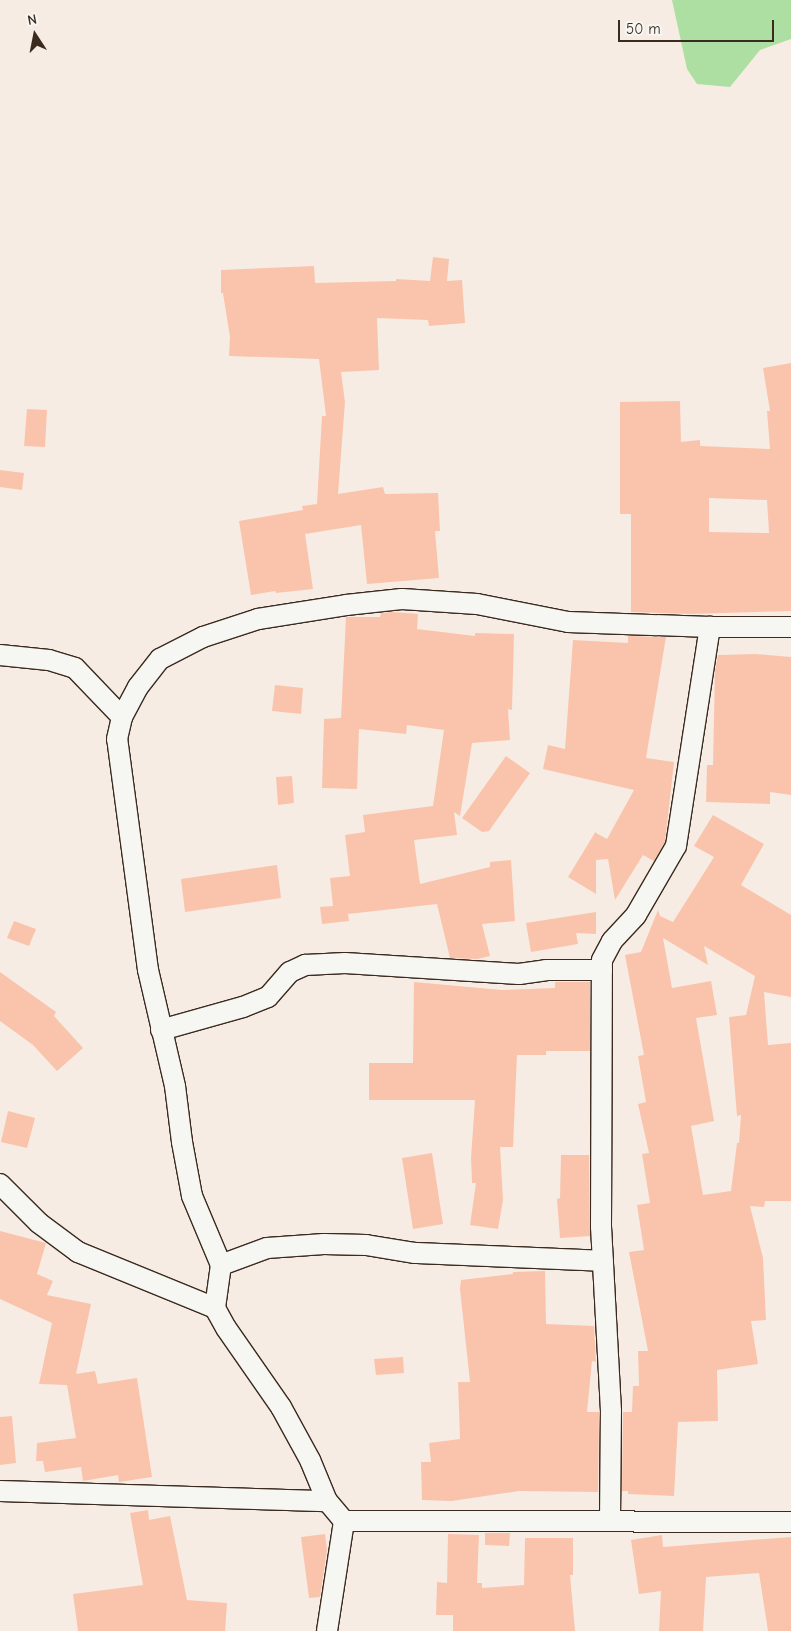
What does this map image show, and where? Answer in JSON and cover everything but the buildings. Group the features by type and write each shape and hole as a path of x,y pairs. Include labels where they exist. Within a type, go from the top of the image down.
{"street":[{"path":"328,1631 344,1521 327,1501 310,1460 281,1407 226,1328 216,1308 221,1265 192,1196 182,1142 175,1086 148,970 117,739 122,717 138,687 160,659 203,637 258,619 346,605 402,599 477,604 568,622 710,628 791,627"},
{"path":"610,1521 611,1411 601,1227 602,960 612,941 636,915 676,846 710,628"},
{"path":"0,655 49,660 75,668 122,717"},
{"path":"162,1030 243,1008 268,997 290,972 305,964 345,963 519,974 546,970 602,970"},
{"path":"0,1184 39,1224 78,1252 216,1308"},
{"path":"221,1265 267,1248 324,1244 366,1245 414,1253 603,1261"},
{"path":"0,1491 327,1501"},
{"path":"344,1521 791,1522"}],"green space":[{"path":"672,0 791,0 791,39 760,50 730,87 697,84 687,69"}]}
